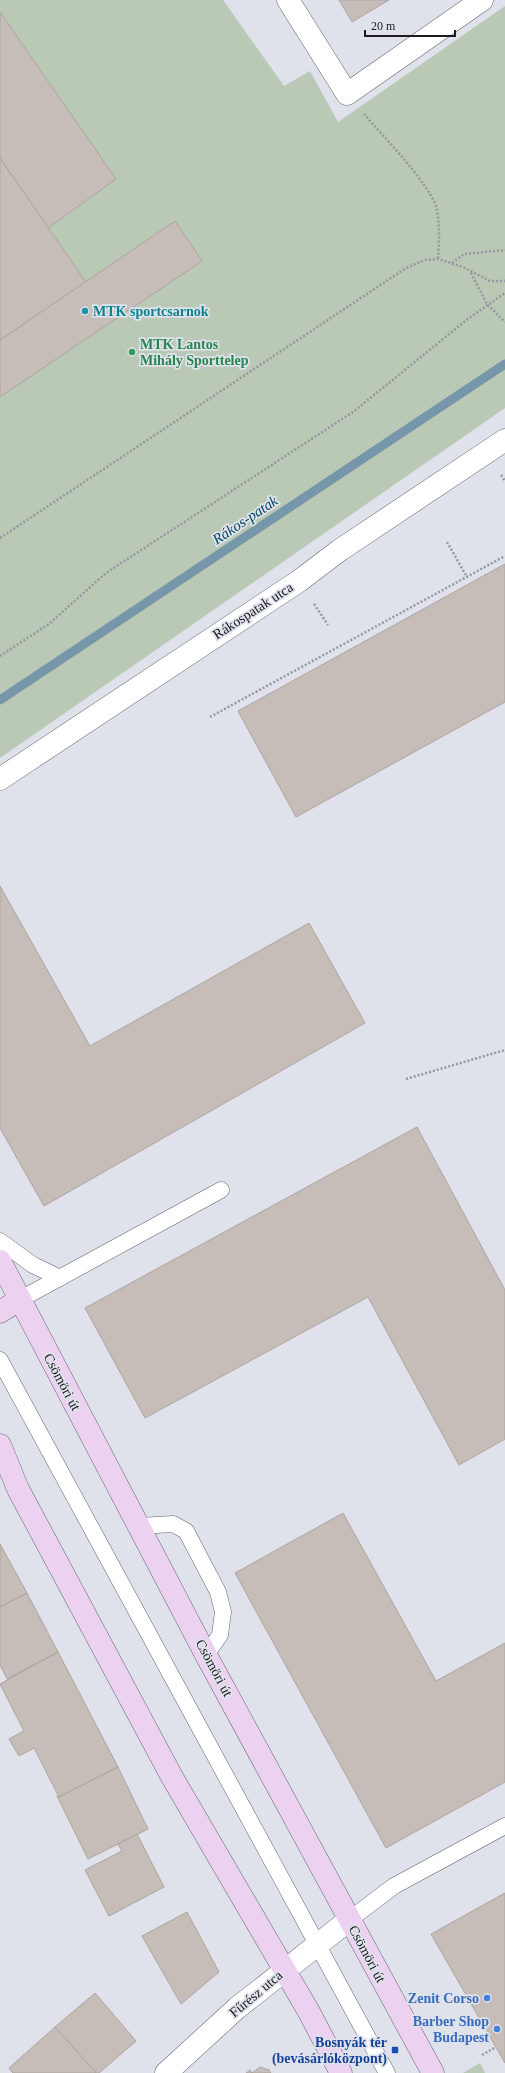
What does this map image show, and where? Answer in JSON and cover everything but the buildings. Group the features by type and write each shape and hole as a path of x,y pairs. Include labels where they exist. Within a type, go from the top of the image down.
{"main road":[{"name":"Csömöri út","path":"0,1261 10,1302 139,1526 206,1655 433,2073"},
{"path":"0,1312 10,1302"},
{"path":"0,1445 18,1489 172,1777 285,1970 341,2073"}],"street":[{"path":"288,0 347,94 482,0"},
{"name":"Rákospatak utca","path":"0,779 299,581 340,550 505,440"},
{"name":"Fűrész utca","path":"166,2073 237,2008 349,1920"}],"lane":[{"path":"10,1302 60,1278 221,1190"},
{"path":"0,1241 33,1265 60,1278"},
{"path":"0,1360 388,2073"},
{"path":"139,1526 173,1524 186,1531 218,1592 224,1612 220,1636 206,1655"},
{"path":"349,1920 394,1886 505,1826"}],"path":[{"path":"347,94 425,186 437,209 440,236 438,259"},
{"path":"452,263 464,254 505,250"},
{"path":"0,538 406,268 425,260 438,259 452,263 490,281 505,281"},
{"path":"471,273 488,304 505,322"},
{"path":"0,656 49,624 106,573 301,448 353,412 488,304 505,293"},
{"path":"447,542 467,577"},
{"path":"210,717 505,556"},
{"path":"406,1079 505,1050"},
{"path":"482,2055 496,2047"}],"green space":[{"path":"0,0 223,0 284,86 310,71 338,122 505,6 505,408 0,758"},
{"path":"480,2063 485,2073 463,2073"}],"waterway":[{"name":"Rákos-patak","path":"0,700 505,364"}],"place":[{"name":"MTK sportcsarnok","path":"85,311"},
{"name":"MTK Lantos Mihály Sporttelep","path":"132,352"},
{"name":"Zenit Corso","path":"487,1998"},
{"name":"Barber Shop Budapest","path":"497,2029"},
{"name":"Bosnyák tér (bevásárlóközpont)","path":"395,2050"}]}
